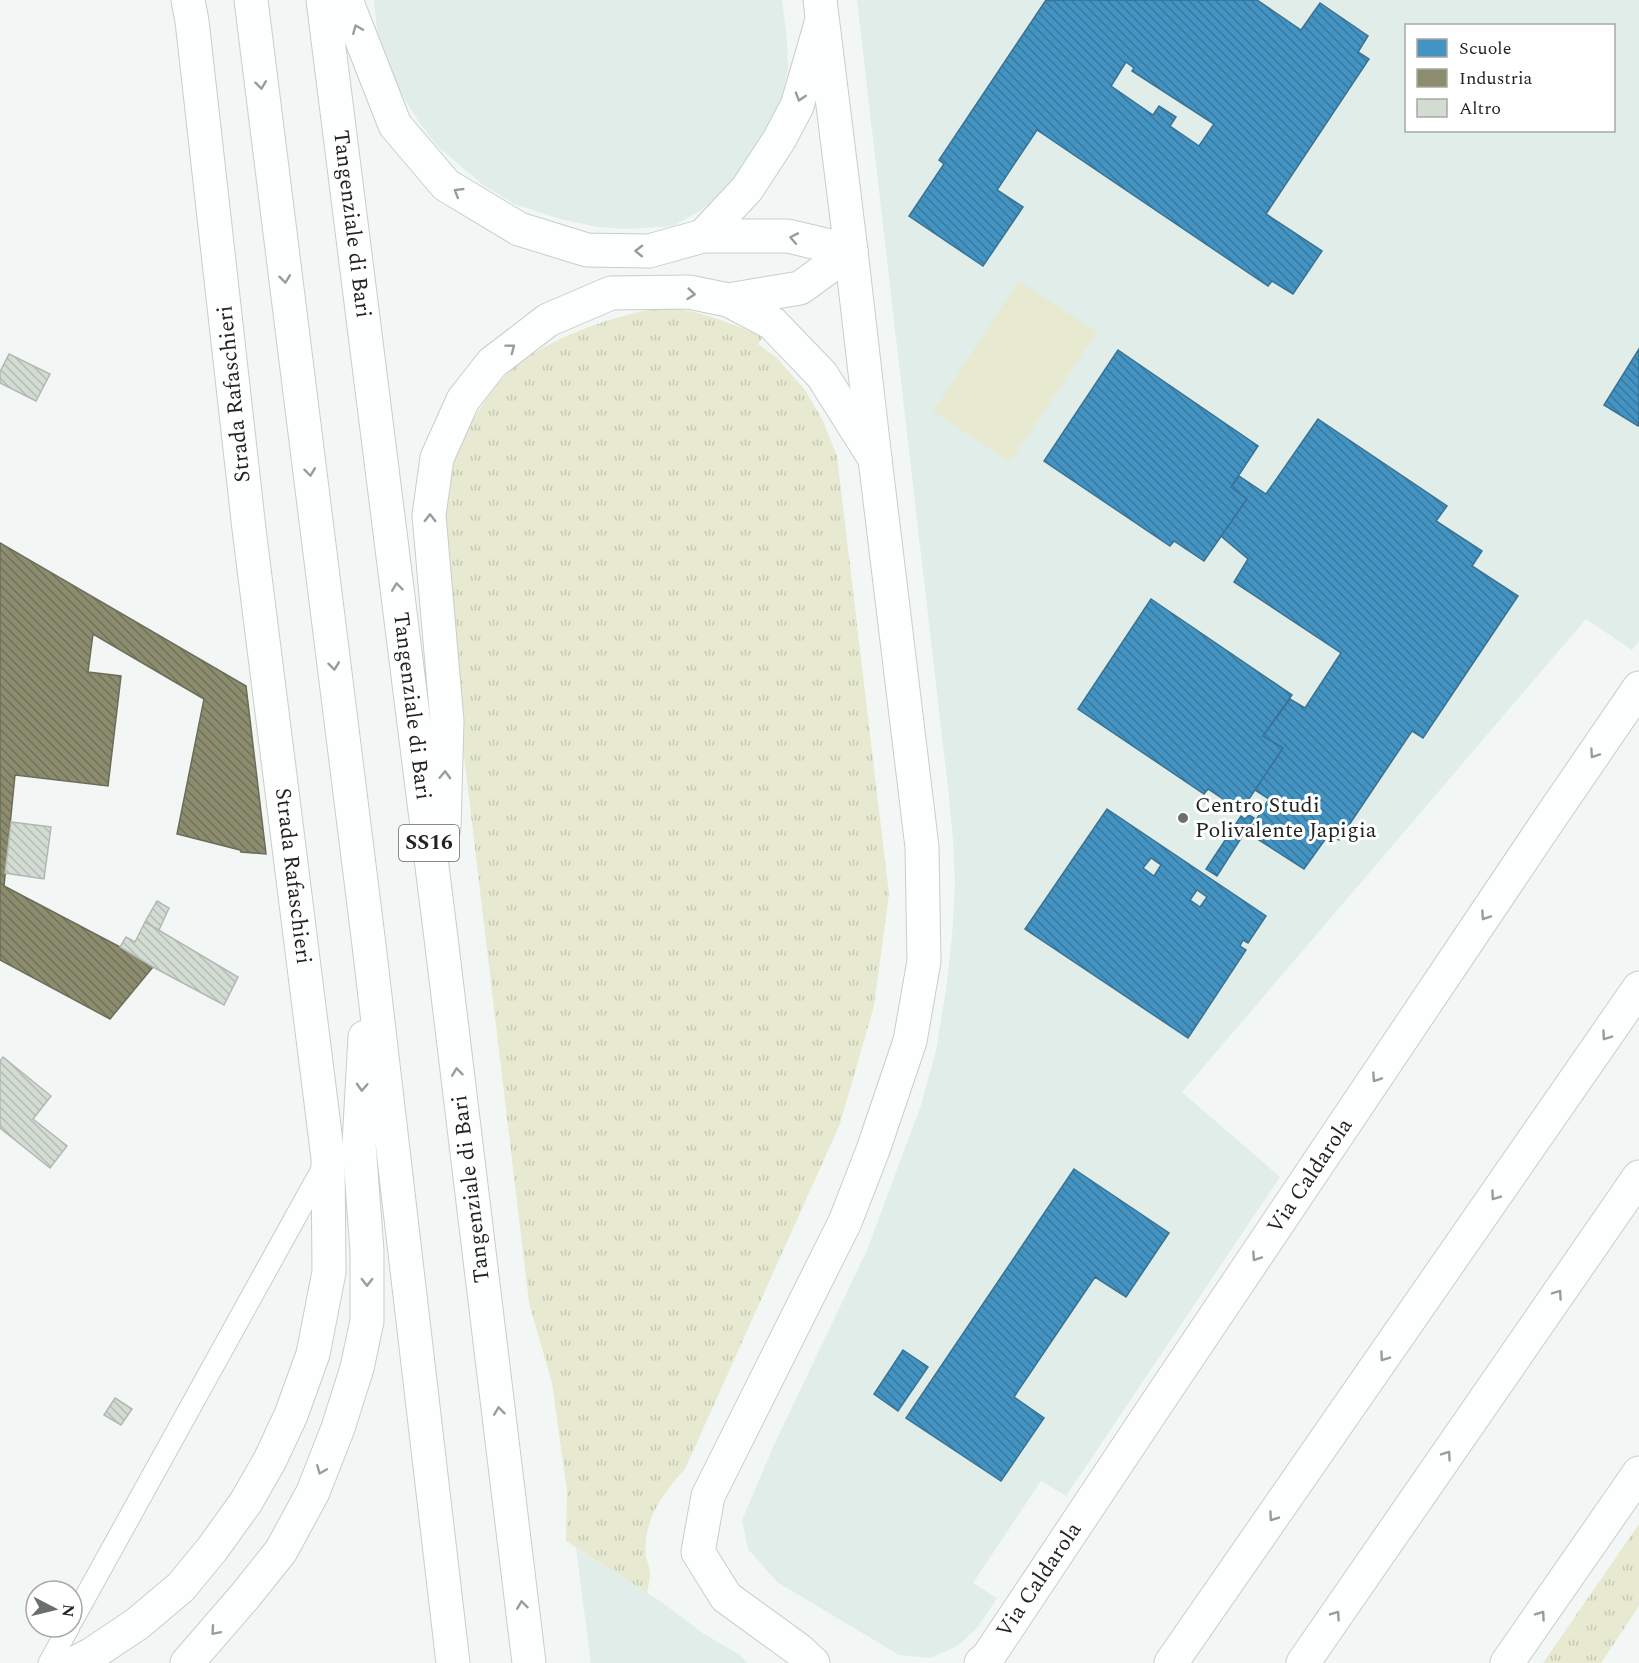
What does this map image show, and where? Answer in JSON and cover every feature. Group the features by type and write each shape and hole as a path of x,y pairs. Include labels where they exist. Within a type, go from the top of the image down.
{"main road":[{"name":"Strada Rafaschieri","path":"75,1663 137,1624 181,1587 246,1502 270,1460 291,1415 313,1354 329,1272 328,1158 250,541 188,0"},
{"path":"251,0 369,945 453,1663"},
{"name":"Tangenziale di Bari","path":"323,0 529,1663"},
{"path":"346,0 395,125 446,185 519,229 587,250 649,251 703,236 788,236 851,251"},
{"path":"703,236 747,189 779,140 797,105 821,10"},
{"path":"813,1663 799,1650 726,1598 698,1552 708,1496 840,1233 873,1150 910,1041 924,961 922,847 821,10"},
{"path":"728,300 800,288 851,251"},
{"path":"441,938 447,721 429,515 437,458 463,400 492,363 548,320 611,293 689,292 728,300 772,323 822,375 875,459"},
{"name":"Via Caldarola","path":"981,1663 988,1657 1153,1409 1633,710"},
{"path":"187,1663 281,1551 313,1492 338,1428 357,1368 367,1321 367,1251 359,1144 369,945"},
{"path":"1171,1663 1639,988"},
{"path":"1303,1663 1639,1177"},
{"path":"1507,1663 1639,1473"}],"lane":[{"path":"84,1599 328,1158"},
{"path":"49,1663 62,1639"}],"shaded area":[{"path":"374,0 782,0 788,70 772,125 725,192 700,211 673,226 627,229 598,227 560,219 514,204 483,185 436,145 400,92 385,58 377,30"},
{"name":"Centro Studi Polivalente Japigia","path":"857,0 1639,0 1639,641 1632,650 1586,619 1182,1092 1280,1177 1066,1496 1041,1481 973,1583 997,1598 978,1627 959,1645 931,1658 899,1655 777,1582 748,1549 742,1520 774,1445 867,1250 921,1105 936,1051 946,990 955,883 953,840"},
{"path":"576,1548 663,1603 704,1634 740,1655 747,1663 591,1663"}],"green space":[{"path":"1019,281 1097,332 1010,462 933,411"},
{"path":"663,307 714,318 763,337 758,344 777,358 805,390 823,421 837,456 889,894 874,1006 840,1124 685,1469 662,1498 651,1519 646,1543 646,1556 650,1570 647,1593 566,1541 567,1491 552,1383 529,1303 441,563 450,476 466,434 480,408 498,384 522,361 559,339 603,322"},
{"path":"1639,1524 1639,1606 1601,1663 1543,1663"}],"building: Scuole":[{"path":"1046,0 1257,0 1301,30 1320,3 1368,36 1358,52 1369,59 1266,214 1322,251 1293,294 1272,281 1268,286 1037,130 997,190 1023,207 983,266 909,216 944,164 939,160","holes":["1126,62 1134,68 1132,71 1214,124 1199,146 1170,126 1176,117 1159,106 1153,115 1111,86"]},
{"path":"1639,349 1639,424 1638,426 1604,405"},
{"path":"1118,350 1258,446 1231,487 1247,499 1204,561 1174,541 1170,546 1044,461"},
{"path":"1318,419 1447,506 1436,521 1482,551 1472,566 1518,596 1423,738 1412,731 1339,840 1329,834 1304,869 1248,833 1269,799 1255,790 1283,748 1263,736 1290,699 1305,708 1341,653 1234,582 1248,559 1221,536 1247,499 1231,487 1239,476 1266,494"},
{"path":"1151,599 1292,695 1263,736 1283,748 1241,811 1208,789 1204,794 1078,709"},
{"path":"1107,809 1266,916 1248,943 1243,940 1240,946 1246,950 1188,1038 1025,929","holes":["1151,858 1161,865 1154,876 1143,868","1197,890 1207,897 1200,907 1190,900"]},
{"path":"1249,815 1254,818 1217,876 1206,869 1241,816 1245,819"},
{"path":"1074,1169 1169,1233 1126,1297 1095,1277 1074,1308 1014,1397 1044,1418 1001,1481 906,1418"},
{"path":"903,1350 928,1367 898,1411 874,1394"}],"building: Industria":[{"path":"0,543 246,686 266,854 241,852 177,834 204,699 93,634 88,672 121,676 108,786 15,775 4,886 120,947 153,967 110,1019 0,960"}],"building: Altro":[{"path":"9,354 50,374 36,401 0,383 0,372"},
{"path":"11,822 51,827 44,879 5,873"},
{"path":"157,901 169,908 159,930 145,922"},
{"path":"145,922 238,977 224,1005 120,947 126,937 135,942"},
{"path":"3,1057 51,1096 33,1119 67,1146 50,1168 0,1128 0,1061"},
{"path":"115,1398 132,1409 121,1425 104,1415"}],"place":[{"name":"Centro Studi Polivalente Japigia","path":"1183,818"}]}
